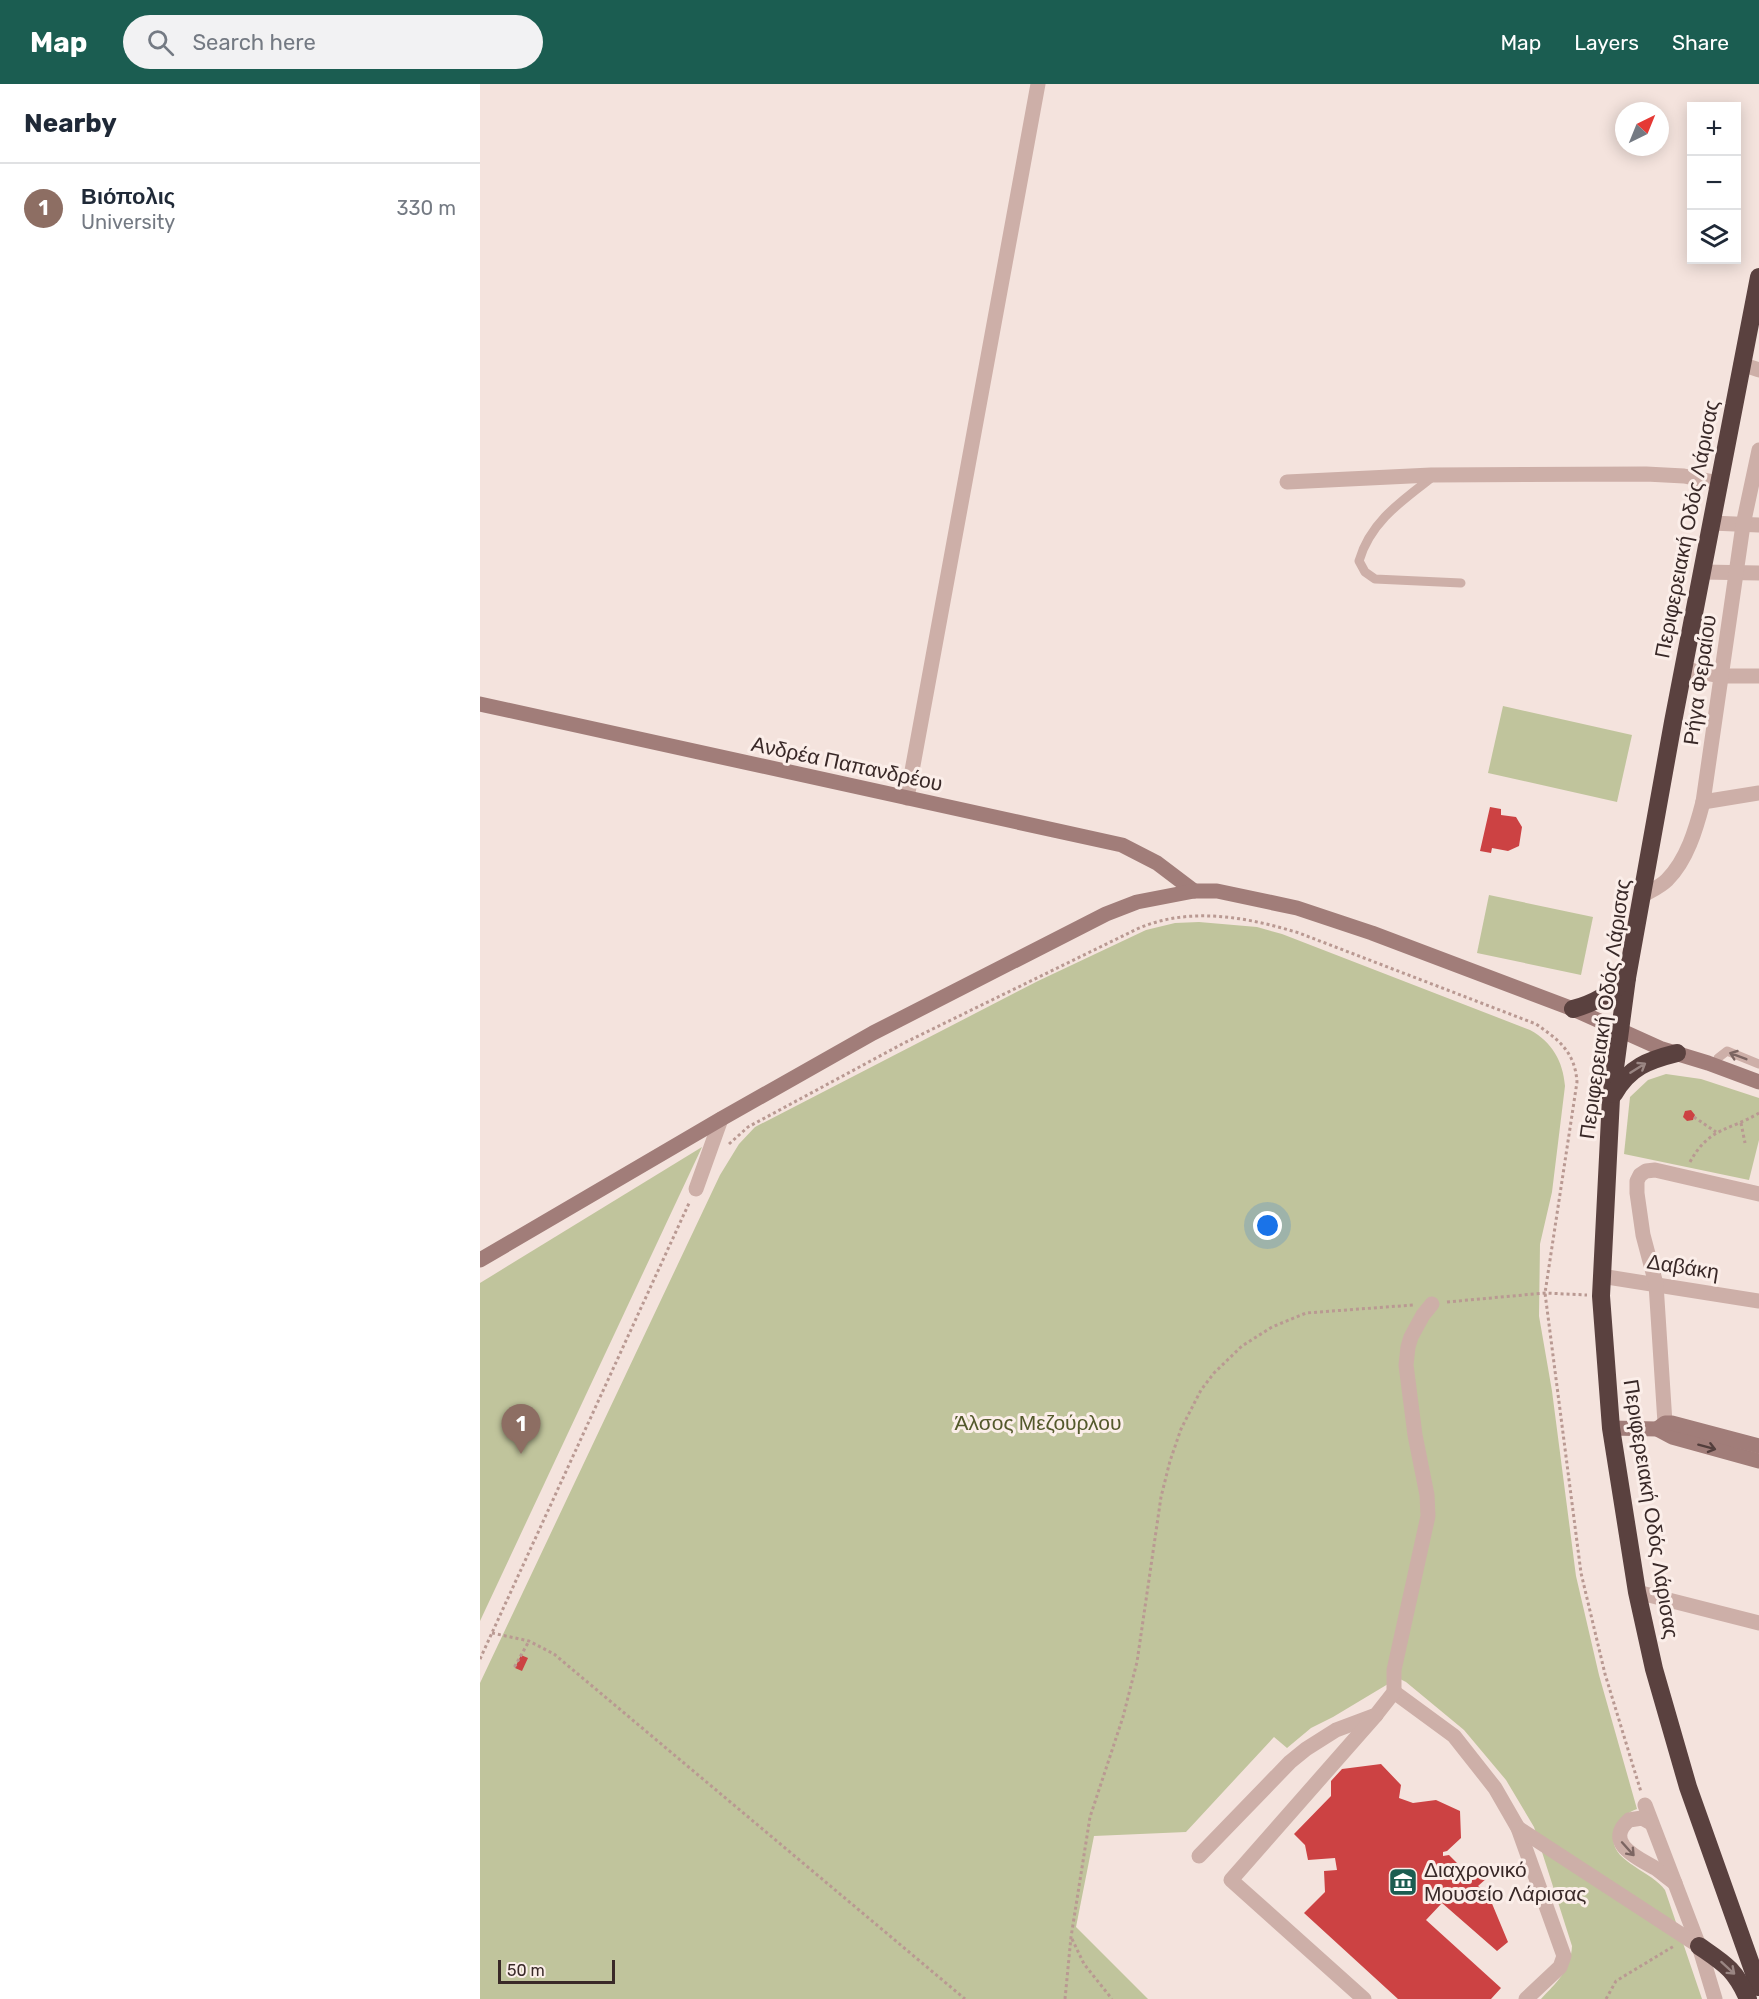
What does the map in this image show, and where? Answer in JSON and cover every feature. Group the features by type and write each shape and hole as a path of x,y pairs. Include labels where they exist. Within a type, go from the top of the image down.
{"highway":[{"name":"Περιφερειακή Οδός Λάρισας","path":"1759,277 1683,669 1627,978 1611,1098 1600,1296 1611,1428 1637,1592 1654,1669 1671,1732 1752,1948 1759,1987"},
{"path":"1573,1009 1614,991 1627,978"},
{"path":"1611,1098 1621,1082 1636,1068 1655,1059 1677,1053"},
{"path":"1699,1946 1735,1973 1748,1999"}],"street":[{"path":"907,798 1038,84"},
{"path":"1741,364 1759,370"},
{"name":"Ρήγα Φεραίου","path":"1642,896 1665,882 1677,867 1689,846 1703,802 1737,573 1751,525 1759,450"},
{"path":"1287,482 1431,475 1646,474 1684,476 1719,483"},
{"path":"1711,523 1751,525"},
{"path":"1702,572 1759,573"},
{"path":"1683,669 1722,676 1759,676"},
{"name":"Ανδρέα Παπανδρέου","path":"480,704 1122,845 1157,863 1194,891"},
{"path":"1703,802 1759,793"},
{"path":"480,1260 873,1033 1106,914 1137,902 1194,891 1217,891 1297,908 1372,933 1573,1009 1677,1053 1759,1082"},
{"path":"696,1189 721,1119"},
{"path":"1758,1192 1655,1170 1640,1175 1637,1181 1643,1235 1656,1284 1661,1426 1672,1437 1759,1461"},
{"name":"Δαβάκη","path":"1601,1275 1759,1301"},
{"path":"1364,1999 1231,1880 1394,1692 1394,1670 1428,1516 1427,1495 1410,1403 1406,1365 1408,1347 1415,1327 1432,1304"},
{"path":"1611,1428 1661,1426 1672,1423 1759,1446"},
{"path":"1637,1592 1759,1623"},
{"path":"1394,1692 1454,1736 1495,1788 1518,1828 1564,1956 1560,1966 1526,1999"},
{"path":"1199,1856 1290,1762 1306,1749 1336,1730 1376,1715"},
{"path":"1645,1805 1699,1946 1715,1999"},
{"path":"1651,1823 1642,1818 1629,1820 1621,1830 1621,1842 1629,1852 1674,1883"},
{"path":"1518,1828 1699,1946"}],"lane":[{"path":"1431,475 1375,527 1363,548 1359,561 1365,572 1375,579 1461,583"},
{"path":"1718,1058 1727,1052 1759,1064"}],"path":[{"path":"729,1144 748,1127 904,1043 1137,929 1172,917 1225,917 1266,923 1288,930 1536,1024 1560,1041 1576,1070 1577,1082 1545,1293 1581,1573 1605,1674 1645,1805"},
{"path":"1684,1178 1693,1156 1716,1132 1742,1123 1759,1113"},
{"path":"1694,1117 1716,1132"},
{"path":"1742,1123 1745,1143"},
{"path":"480,1659 696,1189"},
{"path":"1557,1293 1600,1296"},
{"path":"1065,1999 1071,1937 1090,1817 1123,1716 1137,1662 1161,1497 1181,1429 1201,1390 1228,1358 1256,1336 1306,1313"},
{"path":"492,1633 529,1641 554,1654 965,1999"},
{"path":"516,1666 529,1641"},
{"path":"1071,1937 1084,1964 1112,1999"},
{"path":"1606,1999 1616,1981 1674,1946"}],"green space":[{"path":"1503,706 1632,735 1617,802 1488,773"},
{"path":"1489,895 1593,917 1581,975 1477,953"},
{"name":"Άλσος Μεζούρλου","path":"1199,922 1257,927 1282,934 1530,1030 1550,1046 1559,1060 1565,1086 1552,1192 1540,1244 1539,1316 1552,1391 1576,1576 1599,1675 1637,1809 1630,1812 1617,1828 1614,1839 1615,1848 1629,1863 1665,1890 1702,1999 1541,1999 1566,1969 1572,1946 1534,1827 1506,1780 1464,1730 1406,1682 1398,1678 1311,1728 1287,1748 1274,1737 1186,1832 1094,1836 1076,1927 1148,1999 480,1999 480,1683 720,1175 739,1144 755,1127 1038,981 1146,930 1175,923"},
{"path":"1666,1074 1701,1079 1759,1098 1759,1140 1749,1180 1624,1154 1630,1097 1648,1080"},
{"path":"702,1147 480,1621 480,1283"}],"building":[{"path":"1490,807 1501,809 1501,815 1516,817 1522,827 1519,846 1508,851 1492,848 1491,853 1480,851"},
{"path":"1691,1110 1695,1115 1693,1120 1687,1121 1683,1117 1685,1111"},
{"path":"521,1655 528,1658 522,1671 515,1668"},
{"name":"Διαχρονικό Μουσείο Λάρισας","path":"1381,1764 1401,1785 1399,1798 1413,1803 1436,1800 1460,1811 1461,1838 1443,1852 1443,1856 1449,1855 1463,1869 1458,1874 1464,1879 1469,1873 1483,1875 1487,1878 1478,1886 1488,1894 1508,1942 1497,1951 1442,1903 1426,1920 1501,1988 1491,1999 1398,1999 1304,1913 1325,1892 1324,1871 1337,1870 1335,1858 1308,1860 1305,1845 1294,1834 1331,1796 1331,1781 1342,1769"}],"place":[{"name":"Βιόπολις","path":"521,1454"},
{"name":"Διαχρονικό Μουσείο Λάρισας","path":"1403,1882"}]}
